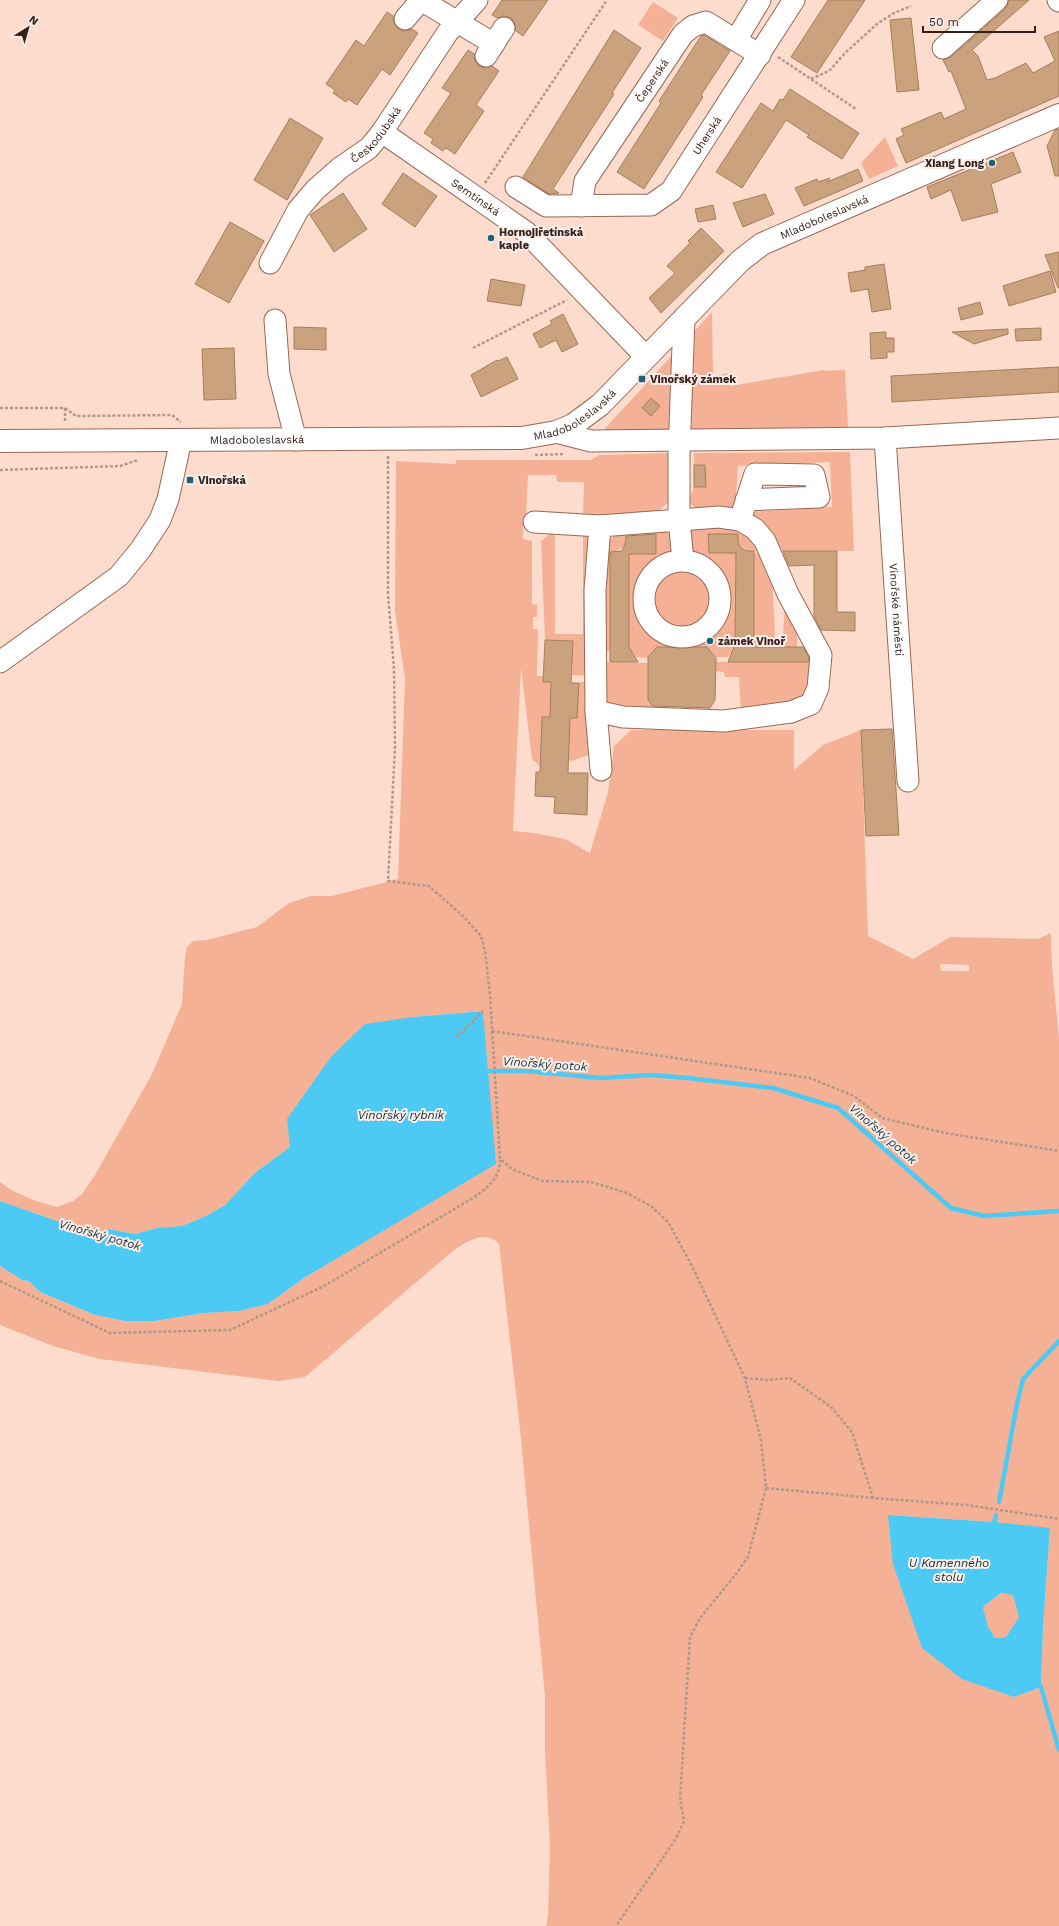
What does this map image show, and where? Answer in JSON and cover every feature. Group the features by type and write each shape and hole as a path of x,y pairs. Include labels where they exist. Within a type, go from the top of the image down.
{"main road":[{"name":"Mladoboleslavská","path":"0,441 65,441 182,431 296,440 522,438 556,432 573,425 600,405 740,261 762,244 1059,115"}],"street":[{"path":"405,19 421,0 495,43"},
{"name":"Českodubská","path":"270,263 298,210 315,190 340,168 369,148 382,132 448,32 477,0"},
{"path":"736,40 760,0"},
{"name":"Uherská","path":"516,187 546,206 651,205 671,191 762,52 794,0"},
{"path":"943,48 997,0"},
{"name":"Čeperská","path":"581,206 585,181 683,34 693,26 706,22 736,40 762,52"},
{"name":"Semtínská","path":"382,132 526,232 582,288 646,357"},
{"path":"683,560 680,520 680,440 684,318"},
{"path":"275,320 279,374 296,440"},
{"path":"556,432 591,441 845,439 1059,428"},
{"path":"0,662 119,576 141,549 160,520 168,499 182,431"},
{"name":"Vinořské náměstí","path":"885,438 908,781"},
{"path":"740,520 746,500"},
{"path":"534,522 600,526 719,517 740,520 755,529 765,541 788,594 821,656 818,688 811,704 791,712 724,721 623,718 596,710"},
{"path":"600,526 595,590 596,710 600,770"}],"path":[{"path":"476,197 607,0"},
{"path":"811,79 829,71 845,53 877,24 894,13 911,6"},
{"path":"762,52 811,79 856,109"},
{"path":"473,348 562,303 582,288"},
{"path":"0,408 65,408 76,416 172,415 182,431"},
{"path":"65,408 65,441"},
{"path":"0,1281 110,1333 230,1330 324,1286 473,1198 492,1184 499,1171 500,1159 490,995 485,951 481,936 463,916 429,886 388,881 395,748 394,669 388,594 388,456"},
{"path":"0,470 120,466 141,459"},
{"path":"457,1037 483,1011"},
{"path":"492,1031 810,1078 854,1096 882,1118 945,1133 1059,1151"},
{"path":"500,1159 512,1169 542,1181 591,1182 627,1194 651,1206 668,1222 694,1271 745,1378 761,1440 766,1488 748,1557 700,1618 690,1637 680,1799 684,1822 675,1840 616,1926"},
{"path":"745,1378 768,1380 790,1378 831,1407 852,1432 873,1498"},
{"path":"766,1488 968,1505 1059,1519"}],"shaded area":[{"path":"653,2 678,18 663,41 638,25"},
{"path":"885,137 898,166 869,179 861,163"},
{"path":"712,312 713,377 727,373 730,386 824,370 845,370 848,427 599,435"},
{"path":"850,452 854,551 773,551 749,512 832,507 830,462 738,466 735,511 696,508 688,502 694,487 706,487 705,465 694,465 694,453"},
{"path":"672,453 672,499 655,514 583,516 584,482 557,482 556,475 528,475 526,517 523,518 523,539 532,541 532,604 537,605 537,617 533,617 533,629 538,629 537,676 544,676 544,682 551,682 550,717 542,717 541,767 532,759 521,668 513,831 534,833 565,839 590,853 608,792 614,746 631,730 794,730 794,770 823,745 861,730 868,936 913,959 950,937 1038,939 1051,933 1052,966 1059,1039 1059,1926 546,1926 548,1916 550,1846 545,1751 545,1696 520,1429 499,1244 494,1240 488,1237 476,1238 454,1250 305,1377 279,1381 100,1359 53,1346 0,1325 0,1266 22,1280 29,1281 40,1292 95,1315 125,1321 155,1321 204,1313 239,1311 268,1304 304,1278 495,1164 483,1011 413,1017 290,1147 256,1172 225,1205 206,1216 182,1226 157,1228 135,1234 108,1229 97,1233 74,1227 0,1201 0,1182 13,1191 36,1201 57,1207 73,1201 82,1194 95,1175 152,1074 182,1004 185,957 187,947 193,941 207,940 257,927 289,903 311,896 332,896 398,879 405,678 395,611 396,461 456,464 456,460 591,460 599,455","holes":["940,964 969,965 969,971 941,971","889,1515 995,1522 1050,1529 1043,1627 1041,1687 1014,1697"]},
{"path":"687,520 733,522 765,551 745,551 738,543 738,534 708,534 709,553 736,553 735,651 733,651 728,657 716,657 711,651 708,651 708,647 693,646 692,644 717,625 725,605 724,595 716,577 701,563 691,559"},
{"path":"677,522 676,556 656,566 649,573 644,580 640,597 642,615 646,623 654,632 673,644 671,647 656,647 656,651 648,658 636,657 629,651 629,554 656,534 627,534 626,542 623,548 618,551 610,552 610,651 603,651 602,662 648,663 652,703 656,707 656,711 647,707 607,704 597,686 609,540 626,528"},
{"path":"551,533 555,536 555,634 583,634 583,536 595,535 587,676 572,675 573,641 545,640 541,541"},
{"path":"754,553 765,553 772,571 775,638 783,638 785,599 797,621 797,647 762,647 762,651 754,651"},
{"path":"675,566 689,566 701,571 711,581 716,593 716,607 711,619 701,629 689,634 675,634 663,629 653,619 648,607 648,593 653,581 663,571"},
{"path":"816,661 803,702 741,712 739,677 725,677 724,672 716,671 716,662"},
{"path":"587,682 591,754 571,761 568,760 570,718 577,718 579,683"},
{"path":"1001,1593 1013,1595 1019,1617 1006,1637 994,1638 988,1627 983,1607"}],"water":[{"name":"Vinořský rybník","path":"483,1011 496,1164 304,1278 268,1304 239,1311 204,1313 155,1321 125,1321 95,1315 40,1292 29,1281 22,1280 0,1266 0,1201 74,1227 97,1233 108,1229 135,1234 157,1228 182,1226 206,1216 225,1205 256,1172 290,1147 287,1119 331,1057 365,1024 413,1017"},
{"name":"U Kamenného stolu","path":"888,1515 995,1522 1050,1528 1043,1627 1041,1687 1014,1697 962,1679 922,1648 893,1564","holes":["1001,1593 1013,1595 1019,1617 1006,1637 995,1638 988,1627 983,1607"]}],"building":[{"path":"502,0 548,0 523,36 515,30 515,23 511,18 504,16 498,18 492,15"},
{"path":"828,0 865,0 817,73 791,57"},
{"path":"1009,0 1029,0 972,50 978,56 987,80 995,78 1026,63 1033,73 1055,61 1044,37 1059,31 1059,96 906,163 896,139 904,135 901,129 941,112 944,119 966,109 951,71 949,72 943,60 951,57 1005,9"},
{"path":"387,12 393,16 394,23 398,28 403,31 412,29 418,33 390,75 382,69 357,105 348,99 346,102 333,93 335,90 326,84 356,40 364,46"},
{"path":"911,18 919,90 897,92 890,20"},
{"path":"614,30 641,48 612,93 614,94 553,189 559,193 549,194 523,177"},
{"path":"704,35 730,51 701,95 703,97 644,189 617,172 661,103 659,101 701,36"},
{"path":"468,50 474,54 475,61 479,66 486,68 492,66 499,71 476,105 484,111 455,154 446,148 443,151 431,143 433,139 424,133 451,93 442,88"},
{"path":"790,89 859,133 842,159 807,137 809,135 786,120 742,188 716,172 761,103 773,111 780,99 783,100"},
{"path":"290,118 323,138 287,200 254,180"},
{"path":"1059,129 1059,176 1055,176 1047,146 1055,130"},
{"path":"1013,152 1021,172 991,184 998,212 962,221 951,190 931,199 927,187"},
{"path":"858,169 863,181 804,206 795,188 817,179 818,182 830,178 827,182"},
{"path":"403,173 437,196 415,227 382,204"},
{"path":"343,193 367,229 334,252 310,215"},
{"path":"765,194 774,214 743,227 733,203"},
{"path":"713,205 716,219 698,222 695,209"},
{"path":"230,222 264,241 229,303 195,284"},
{"path":"701,228 724,251 661,313 649,298 675,273 667,266 690,243 688,241"},
{"path":"1059,252 1059,288 1058,288 1045,255"},
{"path":"884,264 891,309 872,312 868,289 851,292 848,273 865,270 865,267"},
{"path":"1050,271 1056,292 1009,306 1003,286"},
{"path":"491,279 525,285 521,306 487,301"},
{"path":"980,302 983,314 961,320 958,308"},
{"path":"563,314 578,344 562,352 556,340 540,348 533,334 552,324 550,321"},
{"path":"294,327 326,328 326,350 294,349"},
{"path":"1041,328 1041,340 1016,341 1015,329"},
{"path":"1008,329 1008,334 974,344 952,332"},
{"path":"886,332 886,338 894,338 894,352 887,352 887,358 871,359 870,333"},
{"path":"234,348 236,399 204,400 202,349"},
{"path":"507,357 518,379 481,397 471,375 497,360 498,361"},
{"path":"1059,367 1059,392 892,402 891,376"},
{"path":"651,398 660,406 651,416 642,408"},
{"path":"694,465 705,465 706,487 694,487"},
{"path":"656,534 656,554 629,554 629,647 638,662 610,662 610,552 622,551 626,541 626,536"},
{"path":"708,534 738,534 738,542 741,548 746,551 754,551 754,647 803,647 809,658 808,662 728,662 735,645 736,553 709,553"},
{"path":"783,551 837,551 837,612 855,612 855,631 821,630 814,616 814,565 789,566"},
{"path":"545,640 573,641 571,683 579,683 577,718 570,718 568,773 588,773 587,815 554,813 555,797 535,796 536,772 540,772 542,717 550,717 551,682 543,682"},
{"path":"657,647 707,647 716,658 715,700 710,708 653,706 648,700 648,657"},
{"path":"892,729 899,835 866,836 861,730"}],"waterway":[{"name":"Vinořský potok","path":"484,1074 488,1071 527,1071 600,1078 651,1075 773,1088 838,1108 951,1208 984,1216 1059,1211"},
{"path":"999,1502 1023,1379 1059,1341"},
{"path":"993,1527 996,1515"},
{"path":"1037,1685 1041,1687 1059,1750"}],"place":[{"name":"Xiang Long","path":"992,163"},
{"name":"Hornojiřetínská kaple","path":"491,238"},
{"name":"Vinořský zámek","path":"642,379"},
{"name":"Vinořská","path":"190,480"},
{"name":"zámek Vinoř","path":"710,641"}]}
